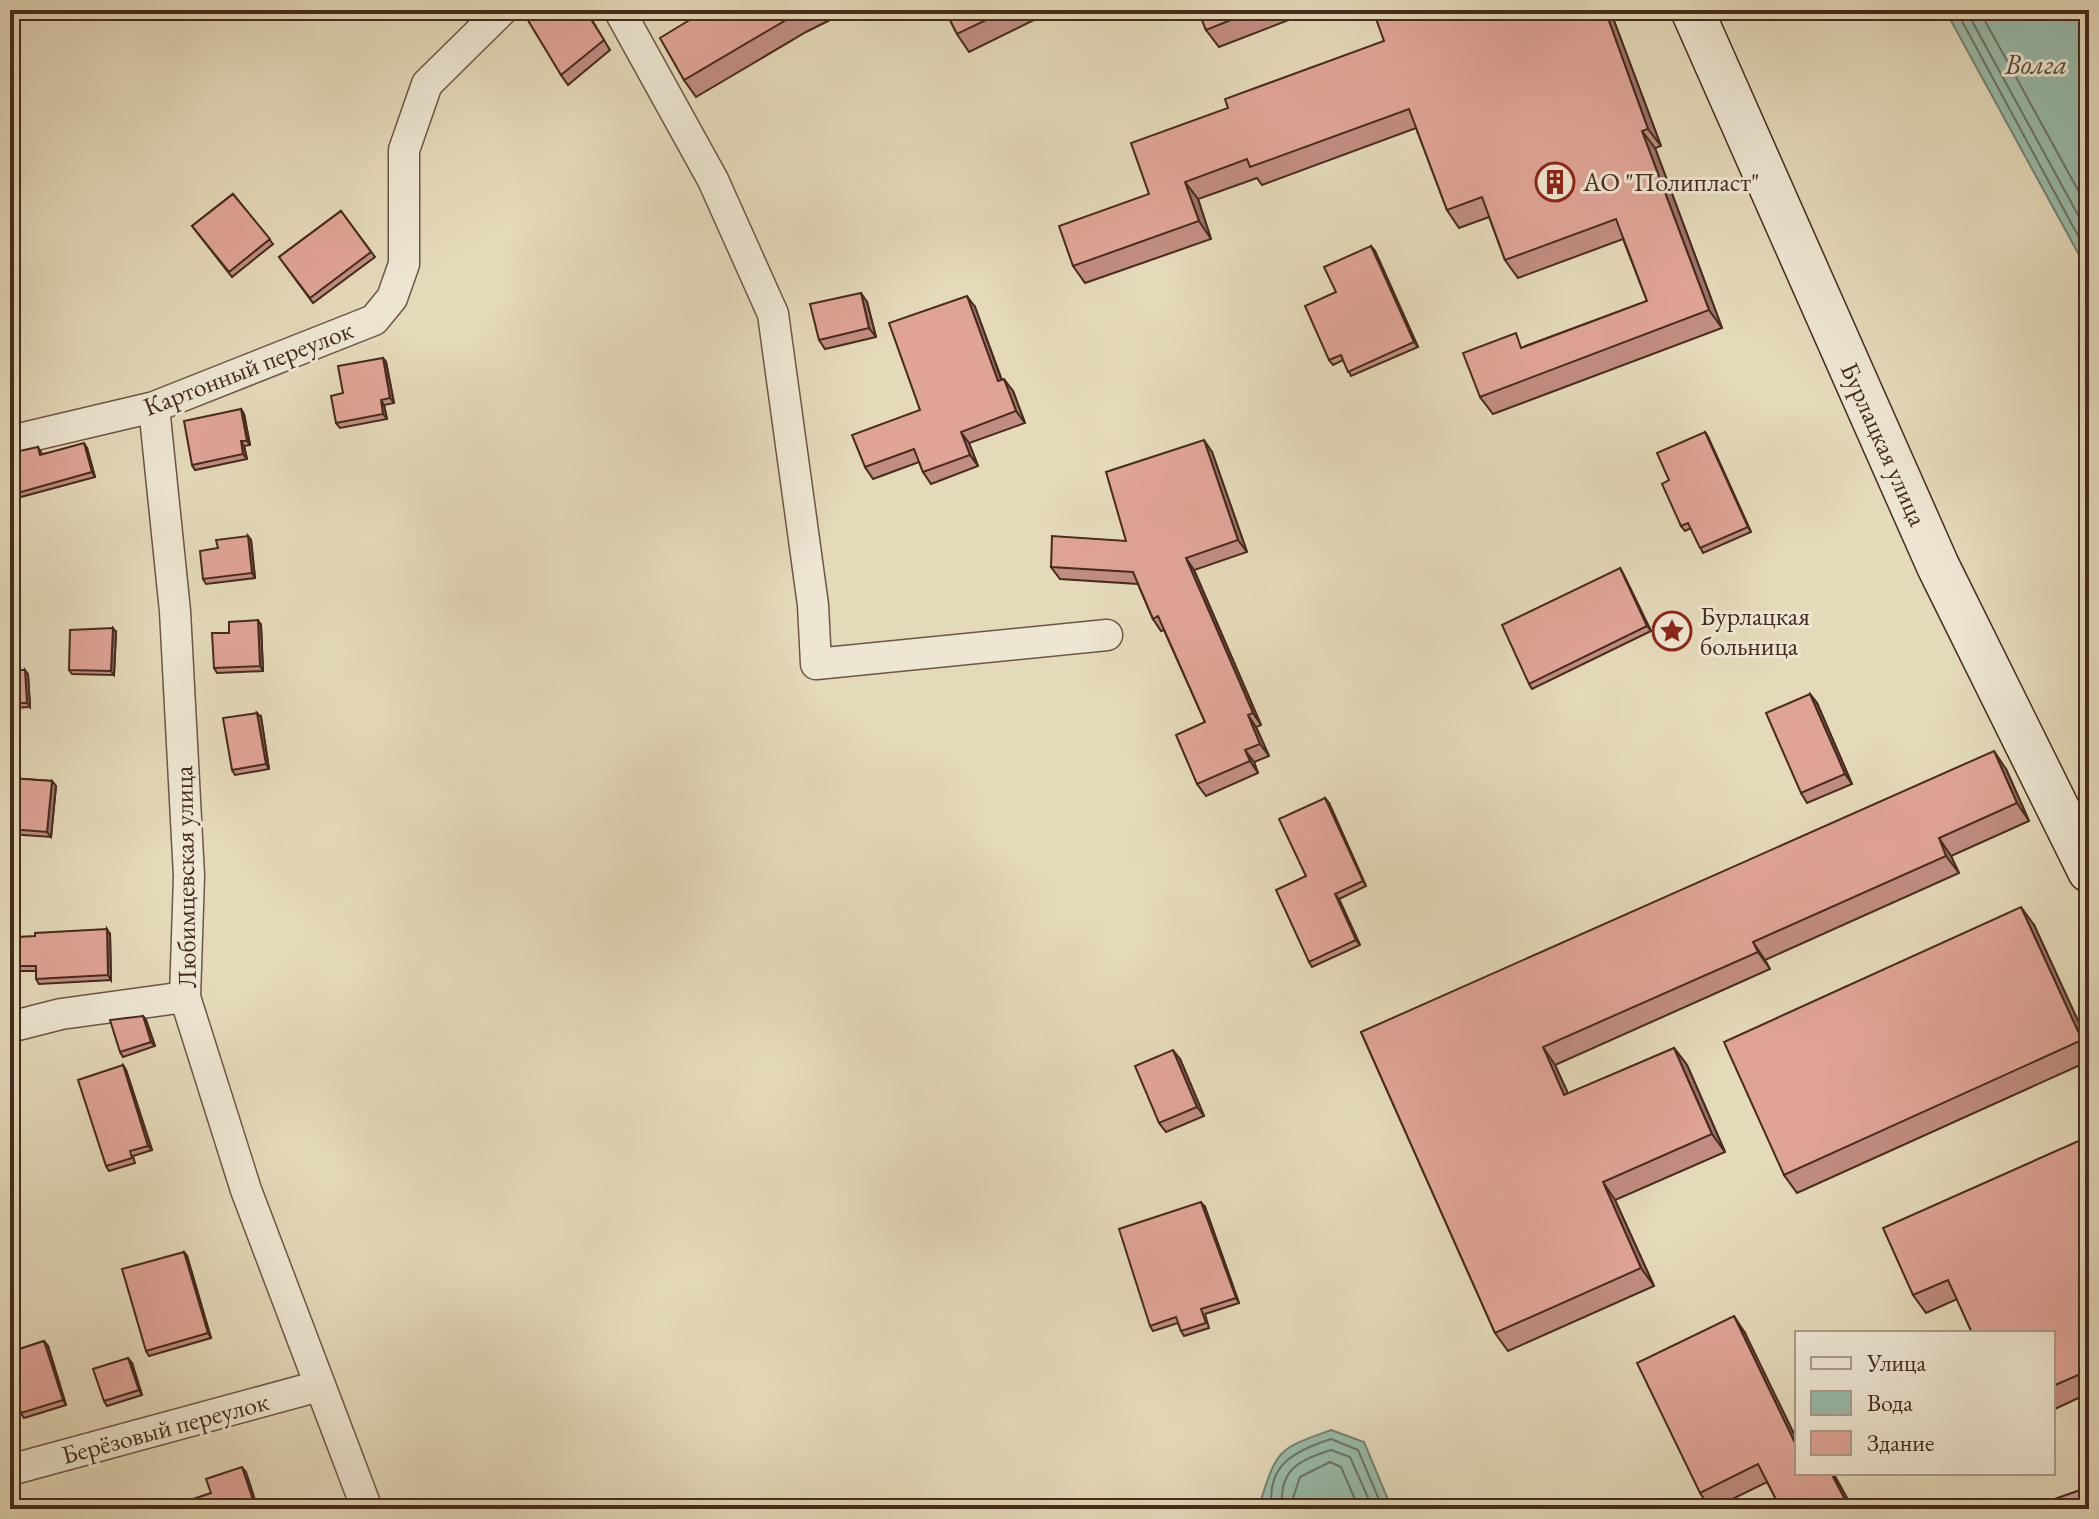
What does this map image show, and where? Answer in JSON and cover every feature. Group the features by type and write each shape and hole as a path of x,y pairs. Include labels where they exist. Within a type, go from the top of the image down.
{"main road":[{"name":"Бурлацкая улица","path":"1692,10 1938,566 2089,871"}],"street":[{"name":"Картонный переулок","path":"10,441 154,407 374,320 392,298 404,264 404,150 427,84 502,10"},
{"path":"619,10 713,180 773,314 813,605 816,664 1107,635"},
{"name":"Любимцевская улица","path":"154,407 175,611 189,876 185,997 246,1190 367,1509"},
{"path":"10,1027 61,1014 185,997"},
{"name":"Берёзовый переулок","path":"10,1470 319,1386"}],"water":[{"name":"Волга","path":"1948,10 2089,10 2089,273 1950,19"},
{"path":"1331,1430 1364,1442 1392,1509 1265,1509 1261,1500 1272,1470 1283,1452 1301,1441"}],"building":[{"path":"538,10 585,10 604,40 561,75 526,17"},
{"path":"706,10 803,10 684,80 660,38"},
{"path":"945,10 1007,10 957,34"},
{"path":"1198,10 1256,10 1206,30"},
{"name":"АО \"Полипласт\"","path":"1382,10 1605,10 1648,129 1642,131 1709,310 1480,397 1463,353 1516,333 1521,348 1647,301 1616,219 1505,260 1482,197 1447,210 1409,109 1250,167 1247,159 1185,182 1199,221 1073,266 1059,226 1149,194 1131,143 1228,108 1225,99 1384,41 1374,13"},
{"path":"233,194 270,239 229,272 192,226"},
{"path":"341,211 371,252 310,298 279,257"},
{"path":"1371,246 1414,342 1348,372 1341,355 1329,360 1305,306 1336,292 1324,267"},
{"path":"861,293 869,328 819,340 810,304"},
{"path":"967,296 998,381 1004,379 1016,411 961,432 970,455 923,472 914,449 865,467 852,435 920,410 889,323"},
{"path":"383,358 390,398 381,400 383,414 336,423 331,396 343,393 338,366"},
{"path":"241,409 247,441 241,441 243,454 192,465 184,421"},
{"path":"1705,432 1748,527 1700,548 1688,523 1681,526 1662,484 1669,480 1657,453"},
{"path":"1204,440 1238,540 1186,558 1253,713 1248,715 1260,744 1245,750 1250,761 1197,784 1176,735 1205,722 1158,616 1153,619 1133,572 1051,567 1052,536 1126,541 1106,472"},
{"path":"84,443 92,472 14,494 10,453 38,447 40,455"},
{"path":"248,536 252,573 203,579 200,551 218,548 216,540"},
{"path":"1620,568 1647,626 1529,684 1502,625"},
{"path":"258,620 260,666 214,668 212,633 229,633 229,622"},
{"path":"113,628 111,671 69,670 70,630"},
{"path":"10,670 25,670 27,703 10,703"},
{"path":"1810,694 1845,774 1801,793 1766,713"},
{"path":"257,713 266,764 232,770 223,718"},
{"path":"1994,751 2017,803 1939,838 1946,856 1753,942 1758,952 1543,1047 1564,1095 1674,1048 1712,1134 1603,1182 1641,1268 1495,1333 1361,1032"},
{"path":"10,778 52,781 47,832 10,829"},
{"path":"1325,798 1363,881 1335,894 1356,940 1309,962 1276,890 1306,876 1279,819"},
{"path":"2021,907 2082,1040 1784,1175 1724,1042"},
{"path":"107,929 108,975 36,979 36,966 17,966 17,937"},
{"path":"143,1016 151,1042 120,1052 110,1020"},
{"path":"1173,1050 1197,1107 1159,1123 1135,1066"},
{"path":"123,1065 148,1146 130,1151 132,1158 106,1166 78,1080"},
{"path":"2083,1139 2089,1151 2089,1380 2085,1372 2055,1385 2055,1331 1971,1331 1948,1280 1913,1295 1883,1228"},
{"path":"1201,1202 1236,1298 1201,1309 1206,1323 1181,1331 1176,1317 1150,1326 1119,1229"},
{"path":"184,1252 208,1333 146,1351 122,1269"},
{"path":"1734,1316 1795,1443 1795,1475 1832,1475 1850,1509 1781,1509 1758,1464 1700,1493 1637,1363"},
{"path":"44,1341 63,1400 21,1413 10,1380 10,1352"},
{"path":"128,1358 139,1390 104,1401 93,1369"},
{"path":"242,1467 256,1509 193,1509 190,1500 211,1493 206,1479"},
{"path":"2089,1487 2089,1509 2026,1509"}],"place":[{"name":"АО \"Полипласт\"","path":"1555,182"},
{"name":"Бурлацкая больница","path":"1672,631"}]}
